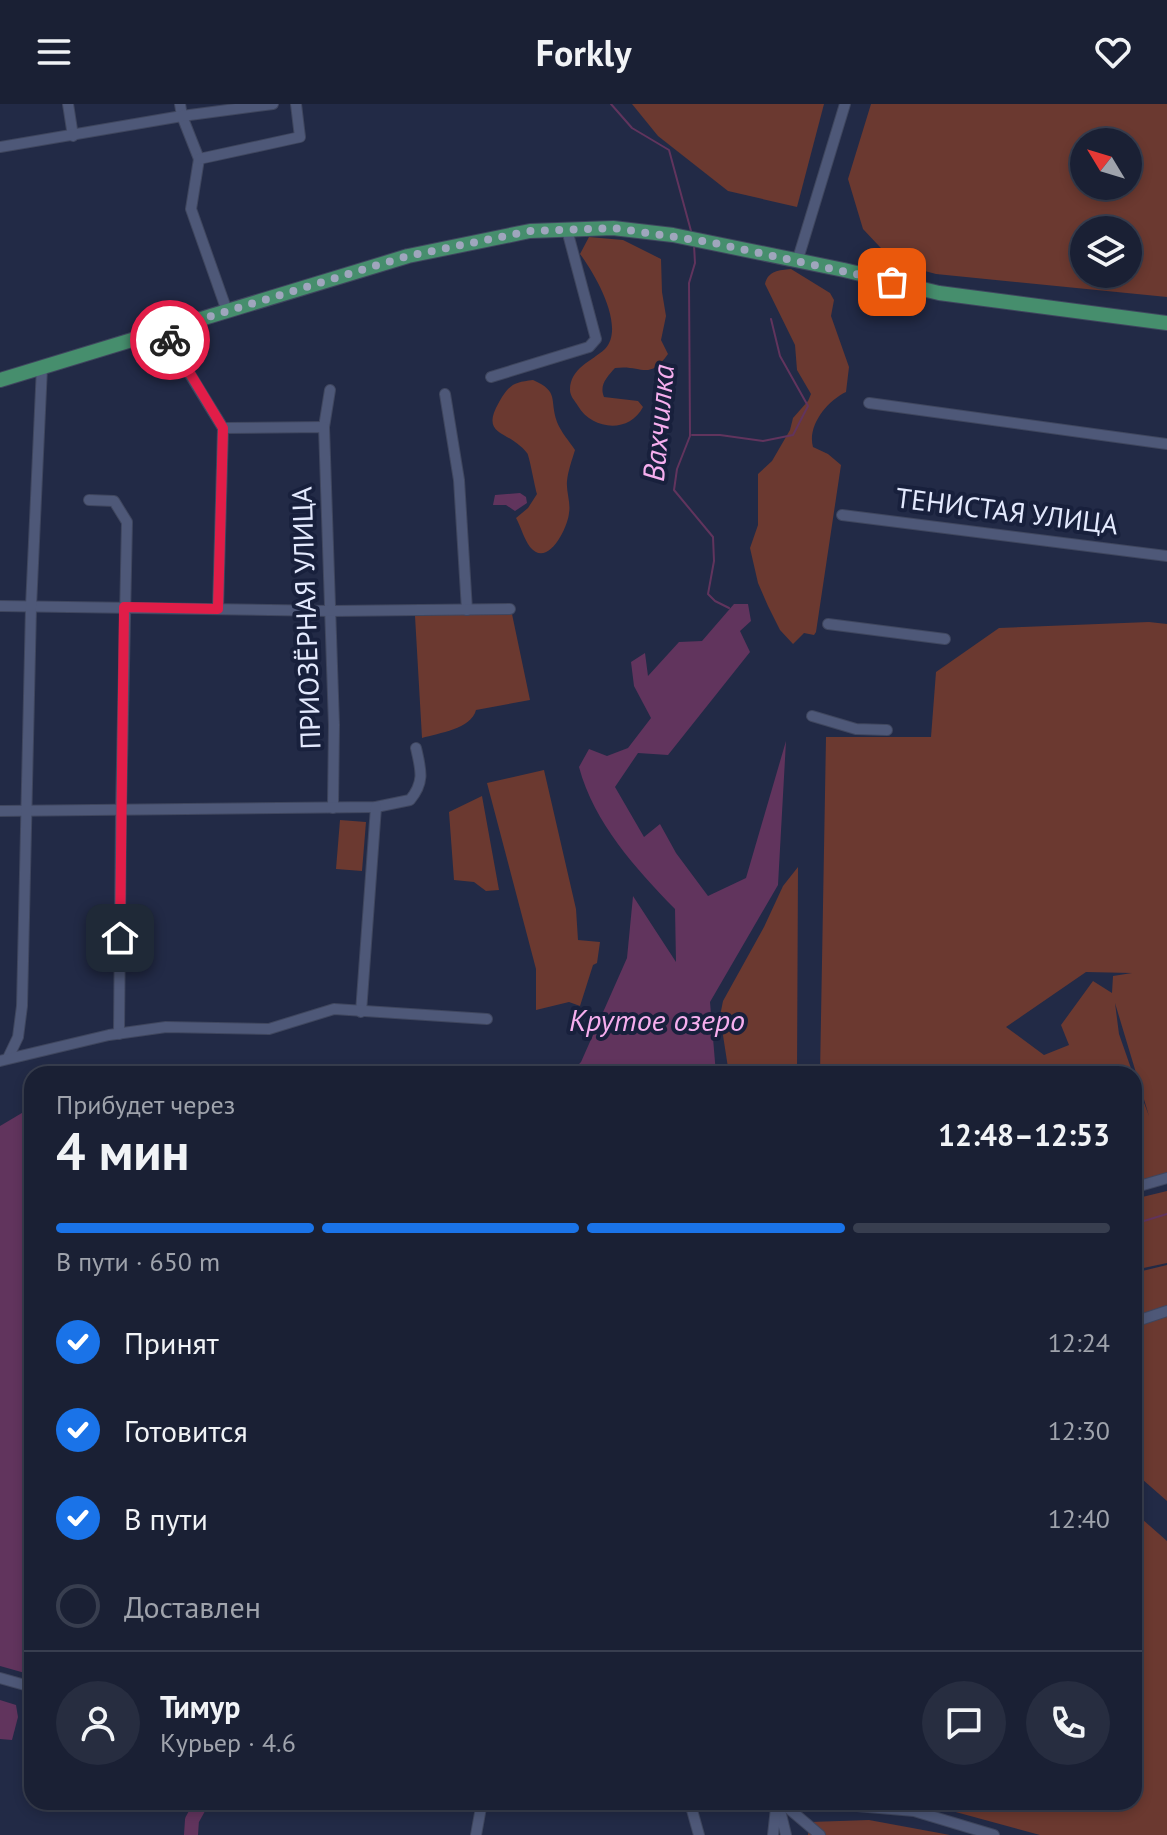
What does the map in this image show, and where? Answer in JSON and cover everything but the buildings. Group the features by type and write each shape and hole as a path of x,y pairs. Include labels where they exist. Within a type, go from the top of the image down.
{"main road":[{"path":"0,380 408,256 530,231 613,228 673,235 939,293 1167,323"}],"street":[{"path":"68,104 73,136"},
{"path":"0,147 73,136 181,110 273,104"},
{"path":"199,159 300,137 296,104"},
{"path":"797,262 845,104"},
{"path":"181,110 199,159 191,209 227,311"},
{"path":"491,377 589,347 596,339 567,230"},
{"path":"166,330 223,428 218,609"},
{"path":"4,1060 18,1037 22,1006 31,607 42,367"},
{"name":"ПРИОЗЁРНАЯ УЛИЦА","path":"330,390 324,427 334,725 333,808"},
{"path":"445,394 459,480 467,610"},
{"path":"869,403 1167,444"},
{"path":"223,428 324,427"},
{"path":"89,500 114,501 127,522 119,1034"},
{"name":"ТЕНИСТАЯ УЛИЦА","path":"842,515 1167,556"},
{"path":"0,606 331,611 510,609"},
{"path":"828,624 945,639"},
{"path":"812,716 856,729 887,730"},
{"path":"0,811 376,807 410,800 420,788 416,748"},
{"path":"361,1012 376,807"},
{"path":"4,1060 119,1034 166,1027 269,1029 334,1009 487,1019"},
{"path":"1142,1185 1167,1178"},
{"path":"1142,1319 1167,1311"},
{"path":"0,1678 24,1685"},
{"path":"476,1835 481,1810"},
{"path":"690,1810 699,1835"},
{"path":"779,1810 780,1834"},
{"path":"789,1810 820,1835"},
{"path":"903,1810 994,1835"}],"shaded area":[{"path":"632,104 824,104 797,207 728,191 658,136"},
{"path":"871,104 1167,104 1167,297 1077,288 1142,288 1142,216 1070,216 1070,287 936,274 895,263 863,229 848,179"},
{"path":"589,237 623,240 661,259 666,316 661,340 668,354 650,370 615,368 607,378 602,389 604,397 638,401 643,407 637,416 620,425 610,426 592,420 584,414 570,392 574,376 605,349 611,339 612,328 606,301 580,254"},
{"path":"791,269 830,293 834,300 831,316 849,367 846,392 832,401 820,415 813,431 813,447 841,465 816,632 814,635 804,633 793,644 780,630 768,606 758,583 750,548 758,525 758,474 772,461 790,430 793,418 811,394 797,370 795,345 765,284 771,274"},
{"path":"533,380 550,392 557,422 575,450 567,481 568,519 556,544 544,553 530,547 516,518 528,508 537,494 528,455 498,431 493,420 495,410 508,389"},
{"path":"463,612 512,614 530,700 476,710 461,726 422,738 415,616"},
{"path":"1149,622 1167,624 1167,1183 1142,1188 1142,1097 1149,1116 1142,1093 1142,1066 1134,1066 1115,1003 1119,1034 1130,1066 820,1066 826,737 931,737 936,672 999,628","holes":["1086,972 1132,973 1113,976 1112,993 1093,981 1061,1025 1069,1045 1044,1055 1006,1027"]},
{"path":"544,770 576,909 578,940 600,942 597,963 593,965 580,1006 569,1002 536,1010 536,969 487,783"},
{"path":"482,796 499,890 486,891 474,882 454,880 449,812"},
{"path":"340,820 366,822 362,871 336,869"},
{"path":"798,867 797,1066 728,1066 720,1016 723,1001 783,886"},
{"path":"1167,1191 1167,1263 1142,1268 1142,1197"},
{"path":"1167,1265 1167,1501 1142,1479 1142,1271"},
{"path":"1142,1519 1167,1541 1167,1835 1040,1835 948,1810 1142,1810"},
{"path":"869,1820 950,1835 808,1835 810,1822"}],"water":[{"path":"520,493 526,497 527,503 515,511 506,505 493,505 495,495"},
{"name":"Крутое озеро","path":"734,604 748,604 751,621 740,631 750,652 668,755 638,753 615,787 644,837 660,824 676,853 708,896 746,878 786,741 778,885 710,1002 715,1066 577,1066 627,958 633,896 676,962 675,909 618,844 595,807 579,767 589,749 607,756 628,748 651,718 634,686 631,662 645,653 648,676 679,642 702,641"},
{"path":"24,1112 24,1673 0,1666 0,1126"},
{"path":"0,1700 16,1705 18,1717 12,1740 0,1739"}],"waterway":[{"name":"Вахчилка","path":"611,104 632,128 669,150 691,231"},
{"name":"Вахчилка","path":"694,245 695,263 689,283 690,436 677,469 674,490 713,537 714,561 708,594 729,608"},
{"path":"692,435 763,441 793,435 808,406 780,356 771,319"},
{"path":"1142,1222 1167,1214"},
{"name":"Вахчилка","path":"191,1835 192,1820 198,1810"}],"way so far":[{"path":"170,340 166,330 378,265 530,231 613,228 673,235 892,282"}],"route":[{"path":"120,938 124,607 218,609 223,428 170,340"}]}
